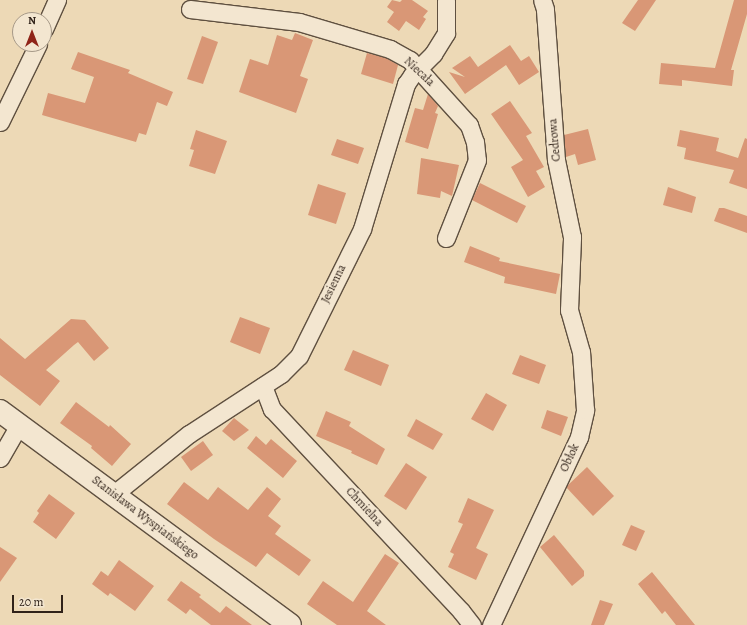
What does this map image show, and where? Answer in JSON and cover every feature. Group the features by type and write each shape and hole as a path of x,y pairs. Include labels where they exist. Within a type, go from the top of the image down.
{"street":[{"path":"52,12 57,0"},
{"name":"Jesienna","path":"114,494 189,434 281,374 299,356 362,228 406,84 418,68 432,54 446,33 446,0"},
{"name":"Cedrowa","path":"542,0 545,9 556,160 572,237 570,278"},
{"name":"Niecała","path":"190,9 299,22 390,49 410,60 469,125 475,142 477,160 446,238"},
{"path":"0,122 34,52"},
{"name":"Obłok","path":"491,625 579,437 582,427 585,410 583,363 568,310 570,278"},
{"name":"Chmielna","path":"263,386 272,409 461,611 472,625"},
{"name":"Stanisława Wyspiańskiego","path":"0,411 290,625"},
{"path":"0,458 19,425"}],"building":[{"path":"392,0 400,2 402,0 412,0 428,11 423,17 426,19 419,30 406,21 399,31 387,22 394,12 387,7"},
{"path":"638,0 656,0 635,31 622,23"},
{"path":"734,0 747,0 747,14 731,70 734,70 732,86 682,80 682,86 659,84 661,63 715,68"},
{"path":"295,33 313,40 300,76 308,79 296,113 239,92 250,59 268,65 277,35 292,40"},
{"path":"202,36 218,42 203,84 187,79"},
{"path":"510,45 521,61 529,56 539,72 519,85 506,65 465,94 449,72 465,77 452,68 470,56 478,67"},
{"path":"78,52 130,70 128,73 173,92 167,106 157,102 146,135 139,133 136,142 42,115 48,93 85,103 94,77 71,69"},
{"path":"367,53 386,58 398,65 393,84 361,74"},
{"path":"428,94 438,106 435,113 438,114 428,149 405,142 415,108 423,110"},
{"path":"510,101 532,133 526,136 544,167 536,171 545,187 528,197 511,167 523,160 491,114"},
{"path":"588,129 596,160 578,165 575,154 566,157 564,135"},
{"path":"196,130 227,141 215,174 189,166 194,150 190,149"},
{"path":"680,130 719,138 716,151 738,158 745,138 747,139 747,189 729,183 734,170 684,159 686,148 677,146"},
{"path":"337,139 364,148 358,164 331,155"},
{"path":"421,158 459,165 452,196 441,191 440,198 417,194"},
{"path":"480,183 526,206 517,223 472,200"},
{"path":"318,184 346,193 336,224 308,215"},
{"path":"668,187 696,197 692,213 663,205"},
{"path":"719,208 724,208 747,216 747,233 714,221"},
{"path":"470,246 500,258 499,261 560,274 556,294 504,283 505,277 464,262"},
{"path":"240,317 270,328 260,354 230,342"},
{"path":"71,319 85,320 109,348 94,361 78,342 74,345 46,370 60,381 40,406 0,375 0,338 25,359"},
{"path":"353,350 389,365 381,386 344,370"},
{"path":"520,355 546,365 539,384 512,374"},
{"path":"486,393 507,405 493,431 471,419"},
{"path":"76,402 109,427 110,425 131,444 112,466 91,448 92,446 60,423"},
{"path":"547,410 568,417 561,436 541,428"},
{"path":"326,411 351,422 349,426 385,449 377,465 351,453 352,451 316,436"},
{"path":"234,418 249,430 234,441 222,431"},
{"path":"416,419 443,434 433,450 407,436"},
{"path":"256,436 266,445 271,439 297,461 283,478 247,448"},
{"path":"203,441 213,455 191,471 181,457"},
{"path":"406,463 427,477 406,510 384,496"},
{"path":"587,467 614,496 593,516 566,487"},
{"path":"184,482 208,500 218,487 248,510 267,487 281,499 268,516 281,526 275,534 311,560 299,576 267,553 256,567 214,539 167,504"},
{"path":"49,494 75,513 56,539 33,522 39,513 37,511"},
{"path":"468,498 494,510 476,548 488,554 476,580 448,567 454,554 450,552 463,524 458,522"},
{"path":"631,525 645,531 636,551 622,545"},
{"path":"554,535 584,571 584,576 572,586 540,547"},
{"path":"0,547 17,558 0,582"},
{"path":"385,554 399,563 367,611 386,625 337,625 307,604 323,581 353,602"},
{"path":"119,560 154,586 135,611 110,593 108,596 92,584 101,571 108,576"},
{"path":"652,572 695,625 676,625 665,611 662,614 638,584"},
{"path":"181,581 201,595 199,597 220,613 226,606 252,625 211,625 190,609 186,614 167,600"},
{"path":"600,600 613,604 604,625 591,625"}]}
